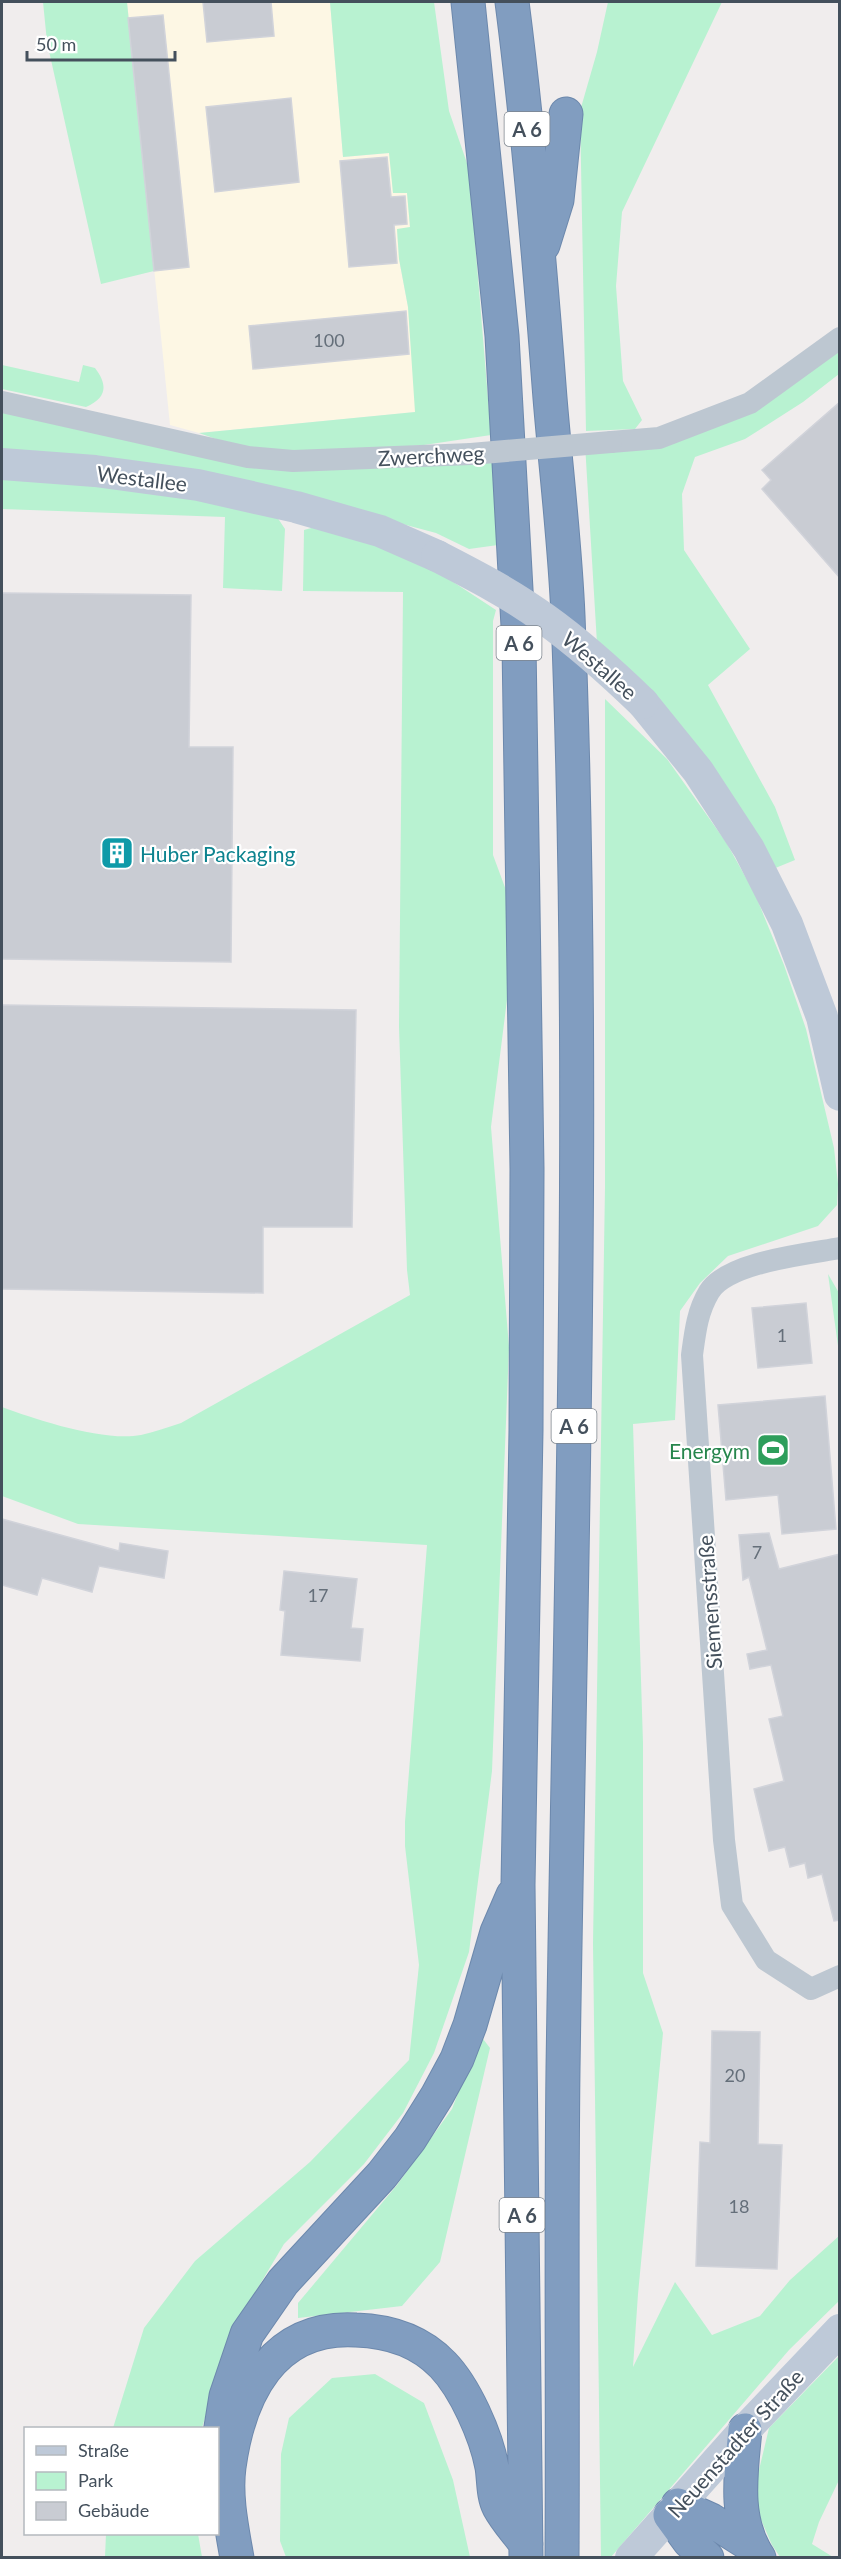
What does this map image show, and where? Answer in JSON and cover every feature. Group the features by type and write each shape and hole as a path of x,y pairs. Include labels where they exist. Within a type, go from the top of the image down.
{"highway":[{"name":"A 6","path":"468,2 502,336 519,644 527,1181 518,1885 526,2551"},
{"name":"A 6","path":"512,2 539,258 568,611 576,1026 572,1624 563,2070 562,2558"},
{"path":"539,258 557,200 566,114"},
{"path":"219,2440 226,2396 247,2334 283,2282 382,2175 410,2139 457,2059 470,2025 497,1932 518,1885"},
{"path":"237,2558 230,2520 229,2468 241,2414 250,2389 265,2368 282,2352 303,2339 339,2329 374,2331 401,2338 422,2348 443,2365 458,2384 482,2434 492,2464 498,2506 526,2551"},
{"path":"745,2430 740,2485 741,2512 754,2551"},
{"path":"674,2510 711,2520 754,2551"},
{"path":"674,2510 689,2541 707,2558"},
{"path":"218,2535 222,2558"}],"main road":[{"name":"Westallee","path":"2,464 96,471 198,485 296,507 380,531 437,556 493,585 545,618 598,660 643,703 698,771 749,849 777,904 822,1017 840,1095"},
{"name":"Neuenstadter Straße","path":"631,2558 745,2430 840,2330"}],"street":[{"name":"Zwerchweg","path":"2,402 248,458 293,461 471,454 659,438 750,403 840,338"},
{"name":"Siemensstraße","path":"840,1248 762,1262 729,1276 710,1290 698,1314 692,1355 724,1828 732,1905 766,1960 811,1989 840,1976"}],"shaded area":[{"path":"127,2 330,2 343,157 390,153 393,193 407,192 410,228 397,230 399,259 408,307 416,412 199,433 170,425"}],"green space":[{"path":"43,2 127,2 154,271 101,284 47,42"},
{"path":"330,2 434,2 449,111 469,169 491,435 424,445 296,454 250,451 199,433 415,412 408,307 399,259 397,229 410,227 407,193 393,193 389,153 343,157"},
{"path":"608,2 722,2 622,212 616,286 623,381 642,420 635,429 586,431 580,111"},
{"path":"839,338 839,374 803,402 745,439 695,457 682,494 684,550 750,649 708,685 775,807 795,860 761,874 598,660 585,444 611,442 750,403"},
{"path":"2,365 79,382 83,365 95,368 102,380 102,395 86,407 2,389"},
{"path":"2,410 251,465 493,459 498,545 469,549 436,533 324,503 2,452"},
{"path":"2,478 93,481 273,511 285,529 282,591 223,588 225,517 2,509"},
{"path":"322,525 389,547 438,572 496,610 493,621 493,855 517,920 491,1127 509,1347 492,1771 469,1952 434,2053 403,2113 364,2164 284,2244 228,2338 202,2427 113,2427 144,2328 195,2261 310,2162 409,2060 419,1965 405,1846 405,1822 427,1545 78,1524 2,1496 2,1407 90,1433 141,1435 181,1423 410,1295 407,1270 399,1027 403,592 303,591 304,530"},
{"path":"605,699 667,759 726,842 755,894 784,965 806,1029 834,1148 838,1184 837,1205 818,1226 728,1256 700,1283 680,1311 675,1420 633,1424 643,1743 643,1973 663,2033 633,2367 675,2282 712,2335 760,2316 790,2280 839,2236 840,2300 789,2350 611,2557 601,2558 593,1944 605,1187"},
{"path":"828,1274 839,1293 839,1353"},
{"path":"480,2035 490,2048 440,2262 402,2306 298,2318 298,2303 397,2185 452,2109"},
{"path":"839,2356 839,2480 819,2522 812,2544 833,2557 780,2557 759,2515 755,2487 769,2428"},
{"path":"375,2374 424,2403 453,2480 470,2557 286,2557 280,2541 281,2454 289,2418 332,2378"},
{"path":"106,2535 198,2535 202,2557 105,2557"}],"building":[{"path":"203,2 271,2 274,36 207,42"},
{"path":"163,15 189,267 154,271 128,18"},
{"path":"291,98 299,182 215,192 206,107"},
{"path":"387,157 391,197 405,196 407,224 394,225 397,263 349,267 340,161"},
{"path":"406,311 409,354 253,369 249,326"},
{"path":"840,402 840,578 762,489 771,480 762,470"},
{"name":"Huber Packaging","path":"2,593 191,595 189,747 233,747 231,962 2,959"},
{"path":"2,1005 356,1010 352,1227 263,1227 263,1293 2,1289"},
{"path":"806,1303 812,1363 758,1368 752,1308"},
{"path":"825,1396 836,1529 782,1534 778,1495 726,1500 718,1405"},
{"path":"2,1519 119,1551 120,1543 168,1551 164,1578 99,1566 92,1592 42,1578 37,1595 2,1585"},
{"path":"769,1533 779,1569 840,1554 840,1920 834,1921 822,1874 808,1878 805,1863 790,1867 785,1847 769,1851 754,1789 784,1781 769,1719 783,1716 771,1665 750,1669 747,1654 767,1650 749,1577 743,1580 739,1535"},
{"path":"284,1571 357,1579 351,1628 363,1629 360,1661 281,1655 285,1611 280,1610"},
{"path":"712,2031 760,2032 758,2144 782,2145 777,2269 696,2266 700,2142 710,2143"}],"place":[{"name":"Huber Packaging","path":"117,853"},
{"name":"Energym","path":"773,1450"}]}
